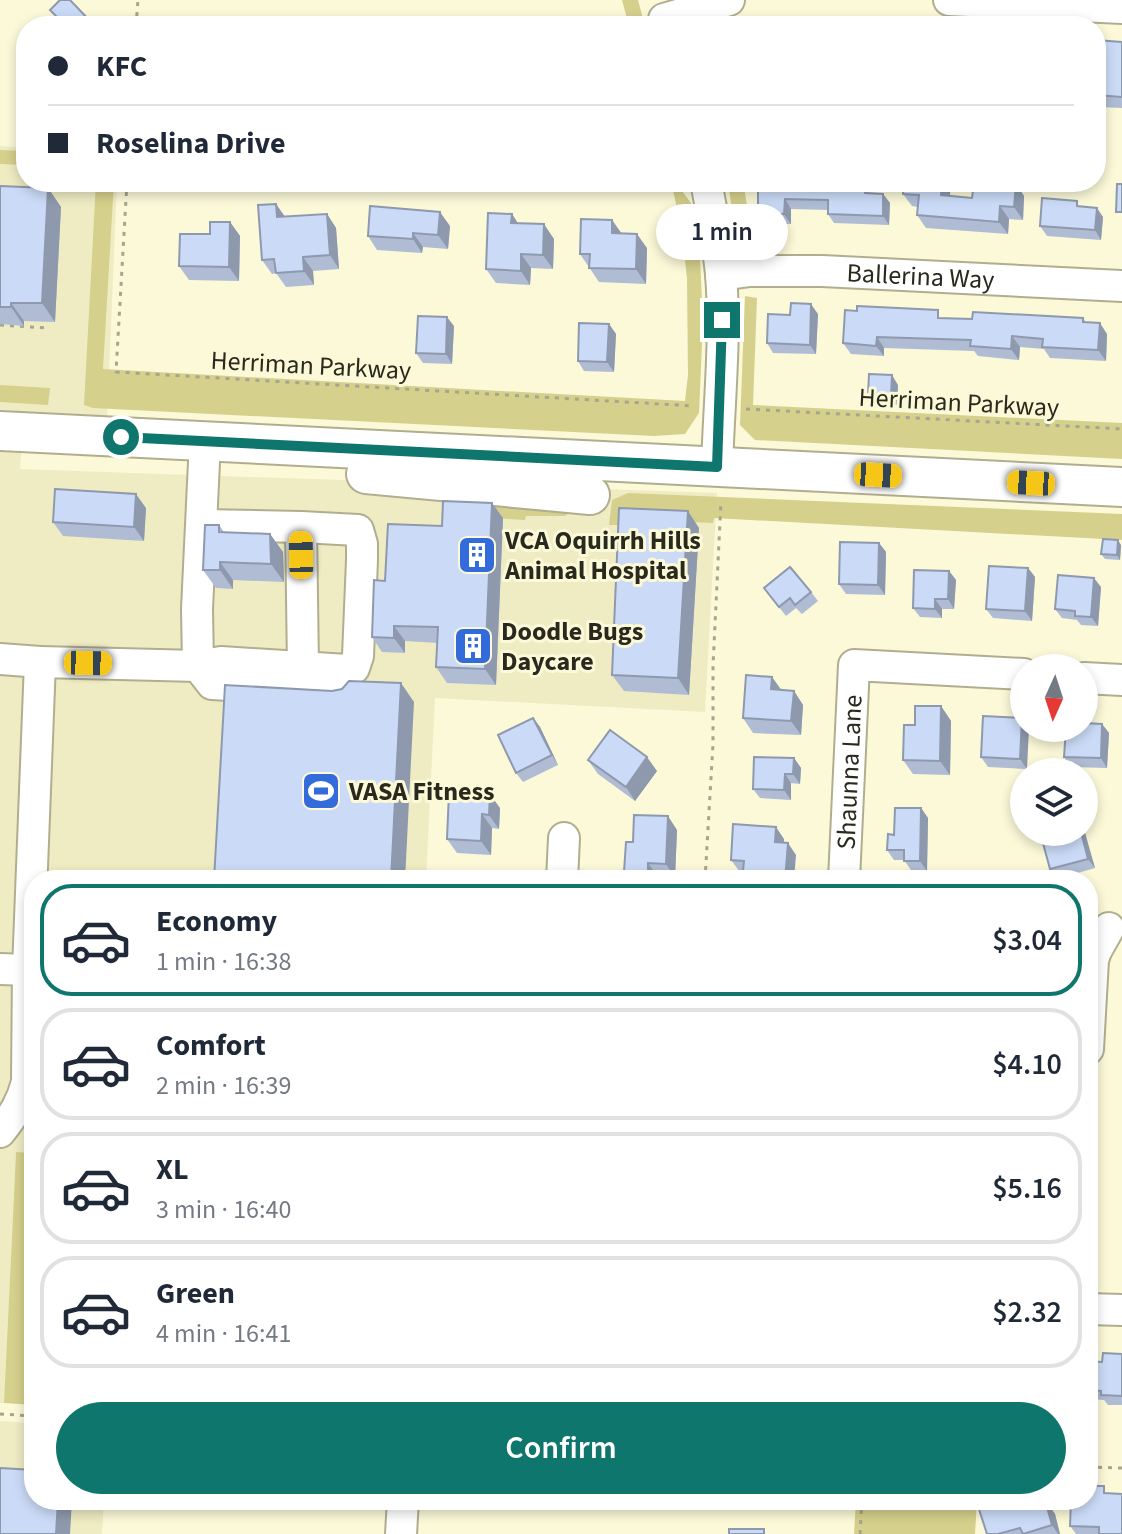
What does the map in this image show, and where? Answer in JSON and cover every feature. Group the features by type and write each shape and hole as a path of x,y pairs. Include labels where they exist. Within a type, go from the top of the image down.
{"main road":[{"path":"0,431 243,443 719,484 1122,487"},
{"path":"243,443 350,472 590,495"}],"street":[{"path":"663,15 729,0"},
{"path":"949,0 1122,8"},
{"path":"708,192 721,275 723,342 719,484"},
{"name":"Ballerina Way","path":"721,275 750,271 822,271 1122,286"},
{"path":"205,441 197,609 198,666 212,684 350,680"},
{"path":"202,525 358,530 362,544 358,656 350,680"},
{"path":"301,527 303,667"},
{"path":"0,659 198,666 221,662 347,670 350,680"},
{"path":"24,1056 14,970 40,662"},
{"name":"Shaunna Lane","path":"844,870 854,665 1010,673"},
{"path":"1098,679 1122,680"},
{"path":"562,870 564,838"},
{"path":"1098,947 1109,928"},
{"path":"0,1132 24,1095"},
{"path":"1098,1309 1122,1310"},
{"path":"401,1534 402,1510"}],"path":[{"name":"Herriman Parkway","path":"126,192 116,372 694,406"},
{"path":"0,325 46,328"},
{"name":"Herriman Parkway","path":"746,409 1122,429"},
{"path":"706,870 713,744 719,484"},
{"path":"0,1414 24,1415"},
{"path":"1098,1467 1122,1468"},
{"path":"860,1534 861,1510"}],"shaded area":[{"path":"622,0 638,0 642,16 626,16"},
{"path":"0,146 16,147 16,192 117,192 107,421 24,414 20,469 717,493 705,712 435,698 426,870 24,870 24,1152 16,1152 4,1403 0,1403"},
{"path":"0,150 16,151 16,165 0,164"},
{"path":"95,192 113,192 103,369 685,401 688,375 687,278 673,192 683,192 691,203 700,258 703,322 699,413 685,434 654,436 93,408 84,405"},
{"path":"729,192 745,192 756,258 739,260"},
{"path":"745,296 757,298 753,405 1122,423 1122,459 755,440 740,425"},
{"path":"0,385 50,388 48,405 0,402"},
{"path":"443,489 573,510 565,516 526,516 525,520 443,515"},
{"path":"628,493 1122,514 1122,540 714,518 713,523 623,519 623,525 609,525 612,500"},
{"path":"16,1152 24,1152 24,1404 4,1403"},
{"path":"0,1421 24,1422 24,1510 103,1510 102,1534 0,1534"},
{"path":"855,1510 976,1510 975,1534 854,1534"}],"building":[{"path":"60,0 70,0 85,16 56,16 50,10"},
{"path":"1106,41 1122,42 1122,97 1106,96"},
{"path":"1117,184 1122,184 1122,212 1116,212"},
{"path":"0,186 16,187 16,192 48,192 42,303 11,303 11,307 0,307"},
{"path":"758,192 883,194 883,216 828,214 828,200 785,199 784,214 758,214"},
{"path":"941,192 941,195 972,198 973,192 1015,192 1014,207 1000,206 999,222 917,215 919,195 903,194"},
{"path":"1042,198 1077,201 1077,206 1097,208 1095,230 1040,226"},
{"path":"276,204 277,217 327,214 330,255 303,257 304,271 276,273 274,259 262,260 258,205"},
{"path":"370,206 440,212 438,235 413,233 413,239 368,236"},
{"path":"488,213 512,214 511,223 544,224 543,255 521,254 521,271 486,269"},
{"path":"581,219 612,220 612,233 637,234 636,269 589,268 590,254 580,254"},
{"path":"210,222 230,222 229,267 179,266 180,234 210,234"},
{"path":"791,303 811,304 810,345 767,343 768,314 790,315"},
{"path":"857,306 938,310 938,318 972,319 973,312 1083,318 1083,322 1100,323 1098,350 1042,347 1043,339 1012,336 1011,349 970,346 971,340 877,337 876,346 843,343 845,310 857,311"},
{"path":"418,316 447,317 446,354 416,353"},
{"path":"579,323 609,324 607,362 578,361"},
{"path":"869,374 892,375 891,396 868,395"},
{"path":"55,489 136,494 134,527 53,522"},
{"path":"443,501 492,503 485,669 436,667 438,627 394,626 394,638 372,637 374,580 385,581 388,524 442,526"},
{"path":"619,508 688,511 678,678 612,675"},
{"path":"205,525 219,525 219,532 270,534 271,564 220,562 220,570 203,570"},
{"path":"1103,539 1118,540 1117,555 1101,554"},
{"path":"840,542 879,543 878,585 839,584"},
{"path":"989,566 1028,568 1025,611 986,609"},
{"path":"790,567 811,592 795,605 790,598 779,607 764,588"},
{"path":"914,570 949,571 948,599 935,599 935,609 913,608"},
{"path":"1058,575 1094,578 1091,617 1075,616 1075,611 1055,609"},
{"path":"746,675 772,677 771,689 794,691 791,721 743,718"},
{"name":"VASA Fitness","path":"349,681 401,683 392,870 215,870 225,685 342,689"},
{"path":"915,706 941,706 940,761 903,760 904,725 915,725"},
{"path":"983,716 1010,717 1010,742 1021,742 1020,758 981,757"},
{"path":"533,718 552,755 516,773 498,735"},
{"path":"1098,724 1102,724 1101,758 1064,757 1065,742 1098,742"},
{"path":"610,730 647,757 626,787 588,760"},
{"path":"754,757 794,758 793,774 785,774 784,790 753,789"},
{"path":"449,792 490,794 489,815 482,814 481,841 447,839"},
{"path":"895,808 921,808 920,861 904,861 904,850 887,850 888,834 894,835"},
{"path":"634,815 668,816 666,864 648,863 648,870 624,870 626,842 633,842"},
{"path":"733,824 776,827 775,842 788,843 786,870 743,870 744,861 731,860"},
{"path":"1044,846 1085,846 1088,859 1050,869"},
{"path":"1103,1353 1122,1354 1122,1396 1101,1395 1098,1391 1098,1362 1102,1362"},
{"path":"0,1468 24,1469 24,1510 57,1510 56,1534 0,1534"},
{"path":"1098,1486 1104,1486 1104,1493 1122,1494 1122,1534 1099,1534 1099,1527 1070,1526 1071,1510 1098,1510"},
{"path":"979,1510 1048,1510 1052,1525 1023,1534 1020,1528 987,1534"},
{"path":"729,1529 764,1529 764,1534 729,1534"}],"place":[{"name":"VCA Oquirrh Hills Animal Hospital","path":"477,555"},
{"name":"Doodle Bugs Daycare","path":"473,646"},
{"name":"VASA Fitness","path":"321,791"}],"route":[{"path":"121,437 717,467 722,320"}]}
